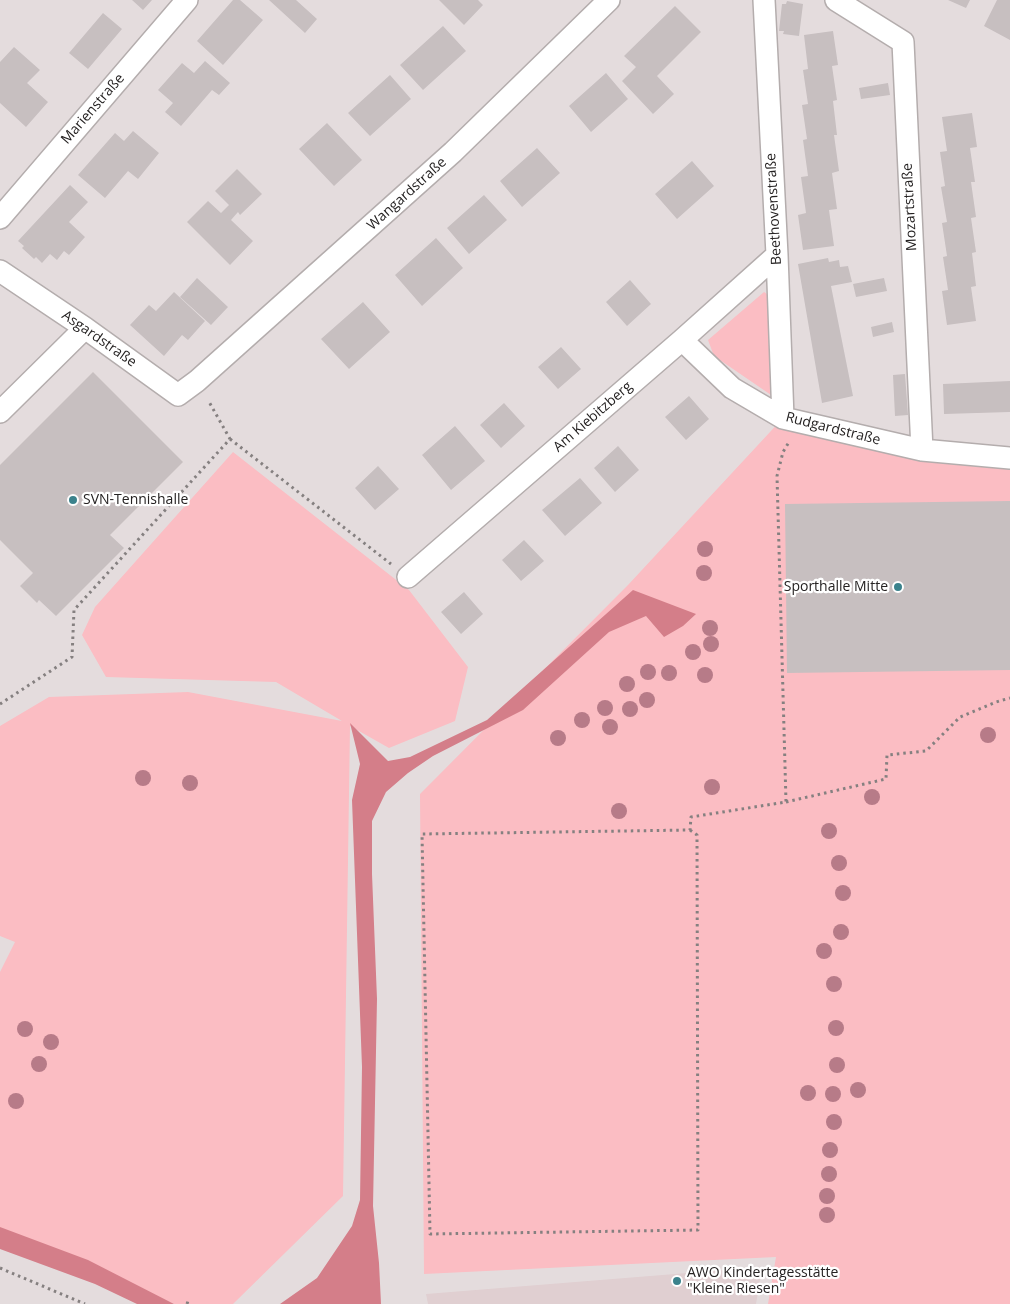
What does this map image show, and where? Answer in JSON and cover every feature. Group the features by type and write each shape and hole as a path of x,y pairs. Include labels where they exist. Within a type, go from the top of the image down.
{"street":[{"name":"Marienstraße","path":"0,218 187,0"},
{"name":"Wangardstraße","path":"197,381 453,152 609,0"},
{"name":"Beethovenstraße","path":"764,0 777,255 792,420"},
{"name":"Mozartstraße","path":"836,0 903,42 922,450"},
{"name":"Am Kiebitzberg","path":"408,578 777,255"},
{"name":"Asgardstraße","path":"0,271 178,395 197,381"},
{"path":"0,412 84,328"},
{"name":"Rudgardstraße","path":"682,340 732,388 792,420 922,450 1010,458"}],"path":[{"path":"197,381 230,439 408,578"},
{"path":"786,802 777,476 792,420"},
{"path":"0,704 72,658 74,610 230,439"},
{"path":"690,830 691,817 786,802 886,779 887,755 926,751 960,718 1010,698"},
{"path":"690,830 696,835 698,1230 430,1234 422,834 690,830"},
{"path":"0,1268 85,1304"}],"shaded area":[{"path":"764,292 773,298 774,397 714,356 708,340"},
{"path":"783,418 1010,458 1010,1304 768,1304 776,1257 424,1274 420,794 628,585"},
{"path":"233,452 409,590 468,667 455,721 389,748 350,726 343,1196 233,1304 174,1304 0,1228 0,972 15,942 0,936 0,726 49,697 188,692 342,721 276,682 106,677 82,635 95,607"},
{"path":"633,590 696,614 683,626 664,637 646,616 609,632 523,710 433,756 408,773 386,792 372,821 377,999 373,1206 381,1304 280,1304 317,1278 352,1226 360,1200 362,1067 352,800 360,764 350,723 388,761 410,757 487,720"},
{"path":"0,1227 88,1260 174,1304 137,1304 95,1284 0,1249"},
{"name":"AWO Kindertagesstätte \"Kleine Riesen\"","path":"762,1267 756,1304 428,1304 426,1294"}],"building":[{"path":"132,0 152,0 143,10"},
{"path":"233,0 240,0 263,20 223,65 197,41"},
{"path":"269,0 296,0 317,19 305,33"},
{"path":"439,0 478,0 483,5 464,25"},
{"path":"948,0 970,0 966,8"},
{"path":"997,0 1010,0 1010,40 984,26"},
{"path":"787,1 803,4 799,36 783,34 784,31 779,31 782,4 786,4"},
{"path":"675,6 701,32 657,76 674,94 653,114 622,81 636,67 624,56"},
{"path":"103,13 122,29 88,69 69,53"},
{"path":"443,26 466,51 423,90 400,65"},
{"path":"833,31 838,65 832,66 837,100 833,101 837,135 834,135 839,171 832,173 837,209 829,210 834,246 803,250 798,215 806,213 801,177 808,176 803,140 807,139 802,105 808,104 803,70 808,69 804,35"},
{"path":"14,47 40,70 27,83 48,102 26,127 0,103 0,62"},
{"path":"205,61 230,83 219,95 212,90 181,126 165,112 173,103 158,90 182,63 194,73"},
{"path":"606,73 628,99 591,132 569,106"},
{"path":"390,75 411,99 370,136 348,113"},
{"path":"888,83 890,95 861,99 859,88"},
{"path":"972,113 977,147 970,148 975,182 971,182 976,217 971,218 976,252 972,253 976,286 971,287 976,321 947,325 942,291 948,290 943,257 947,256 942,223 947,222 941,187 945,186 940,152 947,151 942,117"},
{"path":"327,123 362,160 334,186 299,149"},
{"path":"133,131 159,153 138,179 128,171 105,198 78,175 115,133 124,141"},
{"path":"537,148 560,173 522,207 500,181"},
{"path":"692,161 714,186 677,219 655,194"},
{"path":"237,169 262,194 240,215 238,212 231,220 253,241 230,265 187,222 208,201 221,213 229,205 215,191"},
{"path":"70,185 88,202 69,222 85,237 69,255 64,251 57,260 50,254 42,263 36,257 34,259 22,248 24,246 18,241"},
{"path":"484,195 507,220 469,254 447,228"},
{"path":"436,238 463,268 422,306 395,275"},
{"path":"828,258 829,262 839,260 840,267 848,266 852,282 831,286 853,396 822,403 798,264"},
{"path":"197,278 228,307 211,325 180,297"},
{"path":"884,278 887,291 856,297 853,284"},
{"path":"630,280 651,304 627,326 606,302"},
{"path":"174,292 205,321 188,340 182,335 164,356 130,325 149,305 156,311"},
{"path":"363,302 390,332 349,369 321,339"},
{"path":"892,322 894,332 873,337 871,327"},
{"path":"561,347 581,369 558,389 538,367"},
{"name":"SVN-Tennishalle","path":"93,372 183,462 110,535 124,548 56,616 39,600 37,603 20,586 33,573 0,540 0,465"},
{"path":"905,374 908,415 895,416 893,375"},
{"path":"1010,381 1010,412 944,414 943,384"},
{"path":"689,396 709,419 686,440 665,417"},
{"path":"504,403 525,426 501,448 480,425"},
{"path":"455,426 485,461 451,490 422,455"},
{"path":"618,446 639,470 615,492 594,468"},
{"path":"378,466 399,489 375,510 355,488"},
{"path":"580,478 602,503 565,536 542,510"},
{"name":"Sporthalle Mitte","path":"1010,501 1010,670 787,673 785,504"},
{"path":"524,540 544,561 521,581 502,560"},
{"path":"464,592 483,614 461,634 441,612"}],"place":[{"name":"SVN-Tennishalle","path":"73,500"},
{"name":"Sporthalle Mitte","path":"898,587"},
{"name":"AWO Kindertagesstätte \"Kleine Riesen\"","path":"677,1281"}]}
